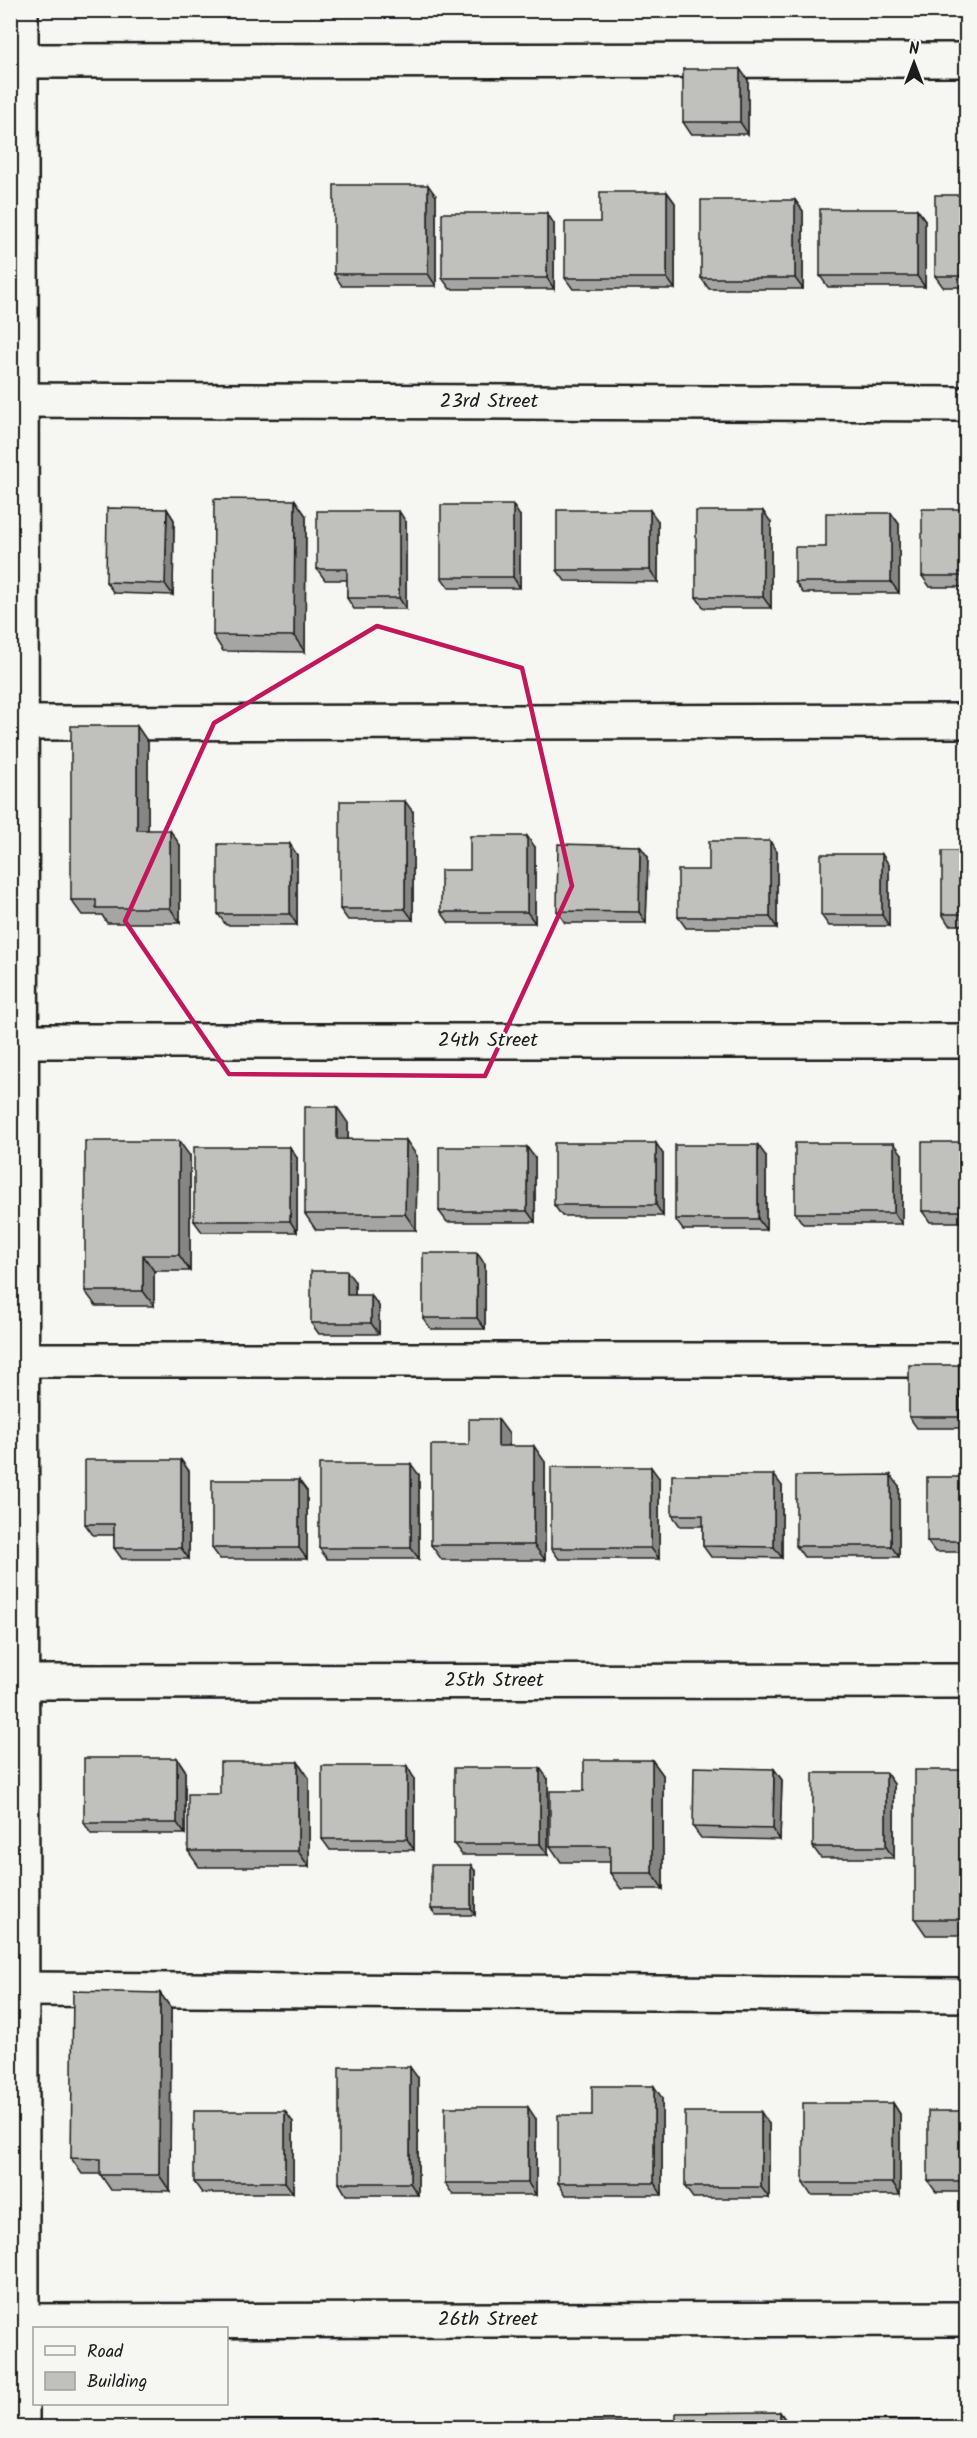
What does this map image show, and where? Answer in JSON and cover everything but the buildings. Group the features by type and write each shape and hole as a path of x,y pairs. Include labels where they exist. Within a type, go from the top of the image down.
{"street":[{"path":"21,10 16,61 16,1360 21,1682 22,1989 16,2320 22,2427"},
{"path":"16,61 966,60"},
{"name":"23rd Street","path":"16,400 966,404"},
{"path":"16,723 966,721"},
{"name":"24th Street","path":"16,1041 966,1041"},
{"path":"16,1360 966,1360"},
{"name":"25th Street","path":"21,1682 966,1681"},
{"path":"22,1989 966,1995"},
{"name":"26th Street","path":"16,2320 966,2319"}],"highlighted area":[{"path":"377,626 522,668 572,886 485,1076 229,1074 125,921 214,723"}]}
